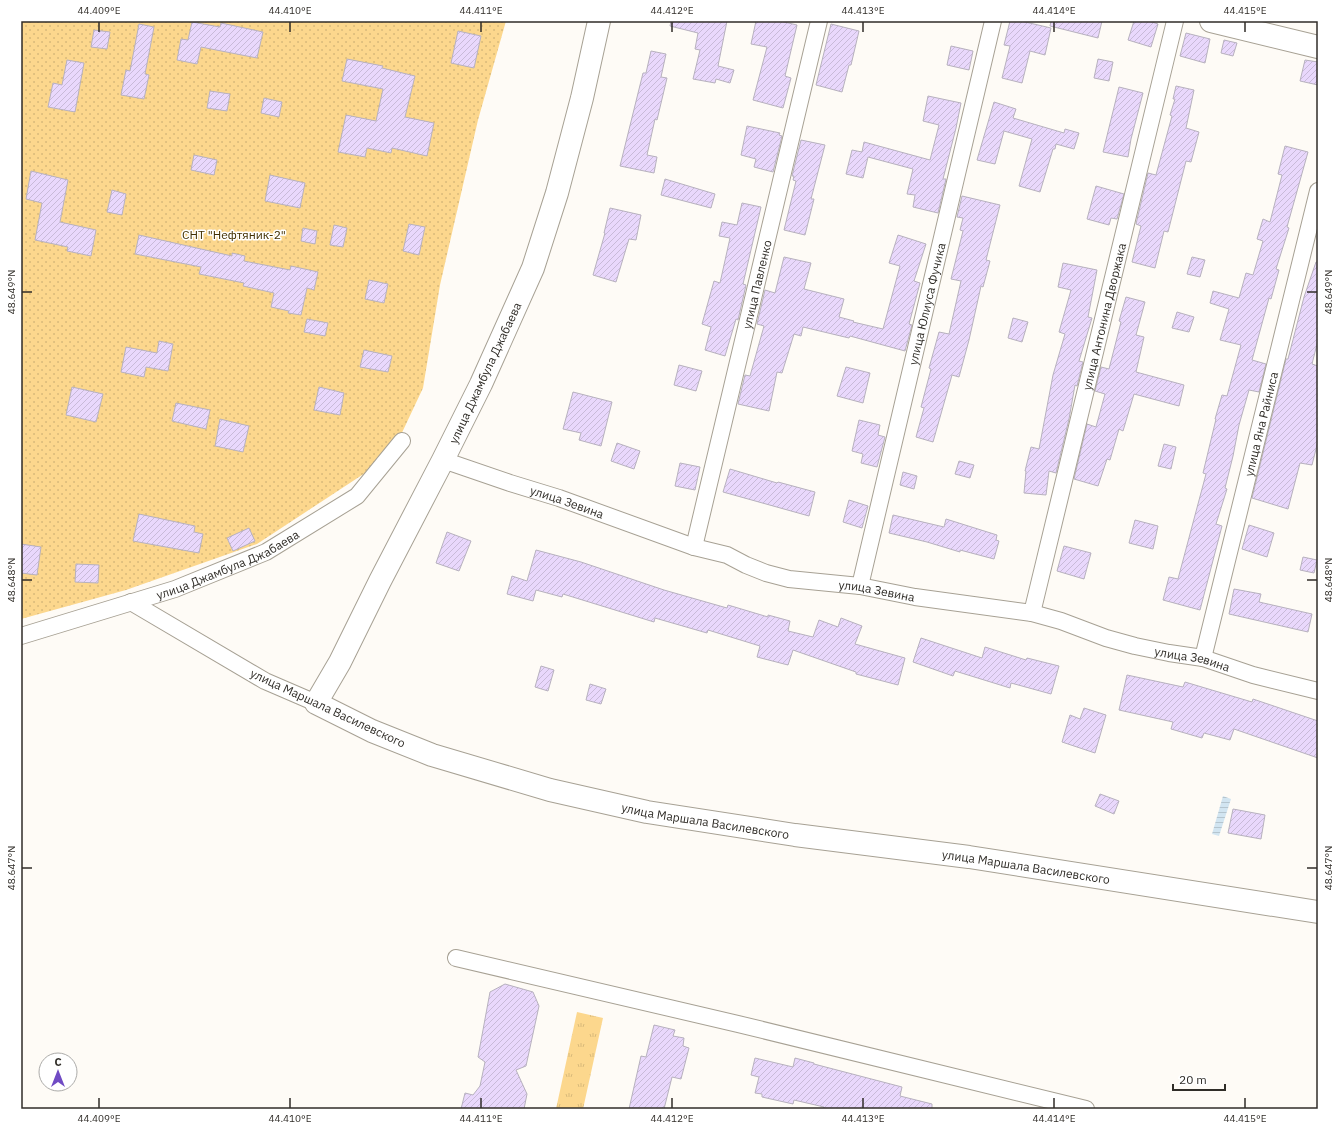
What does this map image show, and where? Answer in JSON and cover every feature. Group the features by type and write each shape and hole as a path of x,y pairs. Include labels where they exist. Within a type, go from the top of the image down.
{"main road":[{"name":"улица Джамбула Джабаева","path":"316,703 340,662 481,384 533,268 557,193 582,98 599,21"},
{"path":"1211,21 1318,47"},
{"name":"улица Маршала Василевского","path":"316,703 372,731 432,755 550,790 647,812 795,835 969,857 1318,912"}],"street":[{"name":"улица Павленко","path":"694,547 819,21"},
{"name":"улица Юлиуса Фучика","path":"860,586 993,21"},
{"name":"улица Антонина Дворжака","path":"1032,613 1175,21"},
{"name":"улица Яна Райниса","path":"1203,658 1318,191"},
{"name":"улица Джамбула Джабаева","path":"21,636 175,589 266,552 357,496 402,440"},
{"name":"улица Зевина","path":"443,460 559,498 694,547 727,556 766,573 789,579 860,586 914,597 1032,613 1061,621 1106,638 1135,646 1203,658 1252,675 1318,691"},
{"name":"улица Маршала Василевского","path":"131,602 265,681 316,703"},
{"path":"456,958 1086,1109"}],"green space":[{"name":"СНТ \"Нефтяник-2\"","path":"21,21 506,21 478,120 440,285 423,388 391,456 257,544 126,590 21,619"},
{"path":"577,1012 603,1018 583,1109 556,1109"}],"water":[{"path":"1223,796 1231,799 1219,836 1212,834"}],"building":[{"path":"671,21 727,21 718,66 734,70 730,83 716,79 715,83 693,79 700,50 695,49 698,33 670,26"},
{"path":"756,21 780,21 797,25 785,76 791,78 783,108 753,100 767,47 751,44"},
{"path":"1010,21 1021,21 1051,28 1045,55 1030,51 1022,83 1002,78 1010,46 1004,45"},
{"path":"1051,21 1102,21 1098,38 1050,26"},
{"path":"1134,21 1149,21 1158,24 1151,47 1128,40"},
{"path":"192,22 220,27 221,23 263,32 257,58 201,47 197,64 177,60 181,39 188,40"},
{"path":"139,24 154,27 145,74 149,75 144,99 121,95 126,70 130,71"},
{"path":"831,24 859,31 851,65 849,65 842,92 816,85"},
{"path":"94,30 110,32 107,49 91,47"},
{"path":"458,31 481,36 474,68 451,63"},
{"path":"1186,33 1210,39 1205,63 1180,56"},
{"path":"1224,40 1237,43 1233,56 1221,53"},
{"path":"951,46 973,51 969,70 947,65"},
{"path":"651,51 666,54 661,77 667,78 657,120 655,119 647,155 657,157 654,173 620,166 643,73 646,73"},
{"path":"347,59 383,66 382,68 415,76 405,117 434,123 427,156 392,148 391,153 367,148 365,157 338,152 346,115 376,121 383,89 342,81"},
{"path":"1098,59 1113,62 1109,81 1094,78"},
{"path":"67,60 84,63 75,112 48,107 53,83 62,85"},
{"path":"1305,60 1318,62 1318,85 1300,81"},
{"path":"1176,86 1194,90 1186,128 1199,132 1191,162 1186,161 1168,232 1164,231 1155,268 1132,262 1141,226 1136,224 1148,173 1156,175 1172,116 1170,115 1175,99 1173,99"},
{"path":"1119,87 1143,93 1128,157 1103,152"},
{"path":"210,91 230,94 227,111 207,108"},
{"path":"928,96 961,103 943,179 946,179 938,213 913,207 915,195 907,194 913,169 868,157 863,178 846,174 852,150 862,152 864,142 930,160 939,125 923,121"},
{"path":"264,98 282,102 279,117 261,113"},
{"path":"994,102 1016,109 1013,118 1064,133 1065,129 1079,133 1074,149 1056,144 1055,149 1053,149 1040,192 1019,186 1032,139 1004,131 995,164 977,160"},
{"path":"747,126 780,133 779,135 782,136 773,172 754,167 756,159 741,155"},
{"path":"801,140 825,145 811,199 814,199 805,235 784,230 796,181 793,180 794,176 792,176"},
{"path":"1285,146 1308,152 1287,227 1289,228 1276,269 1279,270 1271,299 1269,298 1252,360 1266,364 1259,392 1249,390 1239,425 1225,488 1227,489 1216,524 1222,526 1200,610 1163,600 1169,577 1178,579 1206,474 1203,473 1215,419 1222,395 1227,396 1241,345 1220,340 1229,309 1210,303 1213,291 1239,298 1246,273 1253,275 1263,241 1257,239 1263,219 1270,222 1282,175 1278,174"},
{"path":"194,155 217,160 214,175 191,170"},
{"path":"31,171 68,180 60,222 96,230 91,256 67,251 68,247 35,240 42,203 26,199"},
{"path":"270,175 305,183 300,208 265,201"},
{"path":"665,179 715,194 711,208 661,195"},
{"path":"1096,186 1124,194 1117,219 1111,218 1109,225 1087,219"},
{"path":"112,190 126,194 122,215 107,212"},
{"path":"962,196 1000,205 986,260 990,261 983,287 981,286 959,377 952,375 933,442 916,437 924,408 921,407 931,369 929,368 939,332 949,334 961,281 951,279 963,231 960,230 963,218 957,217"},
{"path":"742,203 761,207 743,284 746,285 738,320 736,319 725,356 705,350 711,327 702,324 714,281 720,283 730,238 719,236 722,222 737,225"},
{"path":"610,208 641,215 636,240 629,239 616,282 593,275 605,233"},
{"path":"409,224 425,227 419,255 403,251"},
{"path":"334,225 347,228 343,247 330,245"},
{"path":"303,228 317,231 315,244 301,241"},
{"path":"139,235 232,256 232,253 245,256 244,261 290,270 291,266 318,272 314,290 307,288 301,315 288,313 289,311 271,307 274,293 243,286 244,283 199,274 201,267 135,254"},
{"path":"898,235 926,244 914,281 920,283 909,324 912,325 905,351 850,336 849,338 803,327 801,336 794,334 782,373 777,372 769,411 738,404 745,375 750,376 764,326 757,324 765,290 775,293 784,257 811,263 804,289 844,299 839,317 883,329 900,266 889,263"},
{"path":"1192,257 1205,260 1200,277 1187,274"},
{"path":"1316,262 1318,262 1318,340 1312,364 1318,366 1318,441 1312,465 1300,463 1288,509 1252,498 1286,359 1288,359 1304,297"},
{"path":"1063,263 1097,270 1088,317 1092,318 1079,361 1083,362 1077,386 1075,385 1069,419 1056,473 1049,471 1046,495 1024,493 1025,471 1031,447 1039,449 1053,375 1065,334 1059,332 1071,290 1058,287"},
{"path":"369,280 388,284 384,303 365,299"},
{"path":"1126,297 1145,302 1136,335 1144,337 1136,372 1184,385 1179,406 1134,394 1123,431 1119,429 1110,460 1107,459 1098,486 1074,479 1087,424 1096,427 1105,394 1095,391 1101,367 1109,369 1121,322 1119,321"},
{"path":"1177,312 1194,317 1189,332 1172,328"},
{"path":"1013,318 1028,322 1022,342 1008,338"},
{"path":"307,319 328,323 325,336 304,332"},
{"path":"159,341 173,344 168,371 146,367 144,377 121,372 126,347 157,353"},
{"path":"364,350 392,356 388,372 360,367"},
{"path":"679,365 702,371 696,391 674,385"},
{"path":"846,367 870,373 863,403 837,396"},
{"path":"72,387 103,394 96,422 66,415"},
{"path":"319,387 344,393 340,415 314,410"},
{"path":"573,392 612,402 601,446 579,440 581,433 563,429"},
{"path":"176,403 210,410 206,429 172,421"},
{"path":"220,419 249,426 243,452 215,446"},
{"path":"859,420 880,425 878,435 885,437 877,467 861,463 863,454 852,451"},
{"path":"617,443 640,451 634,469 611,461"},
{"path":"1164,444 1176,447 1171,469 1158,466"},
{"path":"959,461 974,465 970,478 955,474"},
{"path":"680,463 700,467 695,490 675,486"},
{"path":"730,469 777,483 778,482 815,492 809,516 723,492"},
{"path":"903,472 917,476 914,489 900,485"},
{"path":"849,500 868,506 862,528 843,522"},
{"path":"139,514 195,526 194,532 203,534 199,553 133,541"},
{"path":"893,515 944,527 946,519 997,535 996,540 999,541 994,559 960,550 960,552 889,533"},
{"path":"1135,520 1158,526 1153,549 1129,543"},
{"path":"1249,525 1274,533 1267,557 1242,549"},
{"path":"249,528 255,541 233,551 227,538"},
{"path":"447,532 471,541 459,571 436,563"},
{"path":"21,544 41,547 37,575 21,573"},
{"path":"1064,546 1091,553 1084,579 1057,571"},
{"path":"536,550 581,562 664,590 727,608 728,605 768,617 768,615 790,621 788,631 813,637 819,620 838,627 841,618 862,626 855,644 905,658 898,685 856,674 856,672 793,650 788,665 757,657 760,646 708,630 707,633 655,618 654,622 563,594 562,597 536,590 533,601 507,594 512,576 527,581"},
{"path":"1303,557 1317,560 1314,573 1300,570"},
{"path":"76,564 99,565 98,583 75,582"},
{"path":"1234,589 1261,594 1259,602 1312,614 1308,632 1229,614"},
{"path":"921,638 982,658 985,647 1026,660 1027,658 1059,666 1051,694 1011,683 1010,688 955,671 953,676 913,662"},
{"path":"541,666 554,670 548,691 535,687"},
{"path":"1127,675 1183,687 1185,682 1252,702 1253,699 1318,721 1318,758 1234,729 1230,740 1204,733 1202,738 1171,729 1173,722 1119,710"},
{"path":"590,684 606,689 601,704 586,700"},
{"path":"1084,708 1106,715 1095,753 1062,742 1070,715 1080,719"},
{"path":"1100,794 1119,801 1114,814 1095,806"},
{"path":"1233,809 1265,815 1261,839 1228,833"},
{"path":"505,984 533,992 539,1006 526,1066 516,1070 527,1094 524,1109 461,1109 465,1093 473,1095 480,1086 485,1062 478,1057 490,992"},
{"path":"654,1025 675,1030 673,1036 684,1038 683,1046 689,1048 681,1079 672,1077 664,1109 629,1109 641,1056 646,1057"},
{"path":"755,1058 793,1067 795,1058 902,1087 900,1096 932,1104 932,1109 823,1109 824,1107 794,1100 793,1104 762,1097 762,1094 755,1093 759,1077 751,1075"}]}
